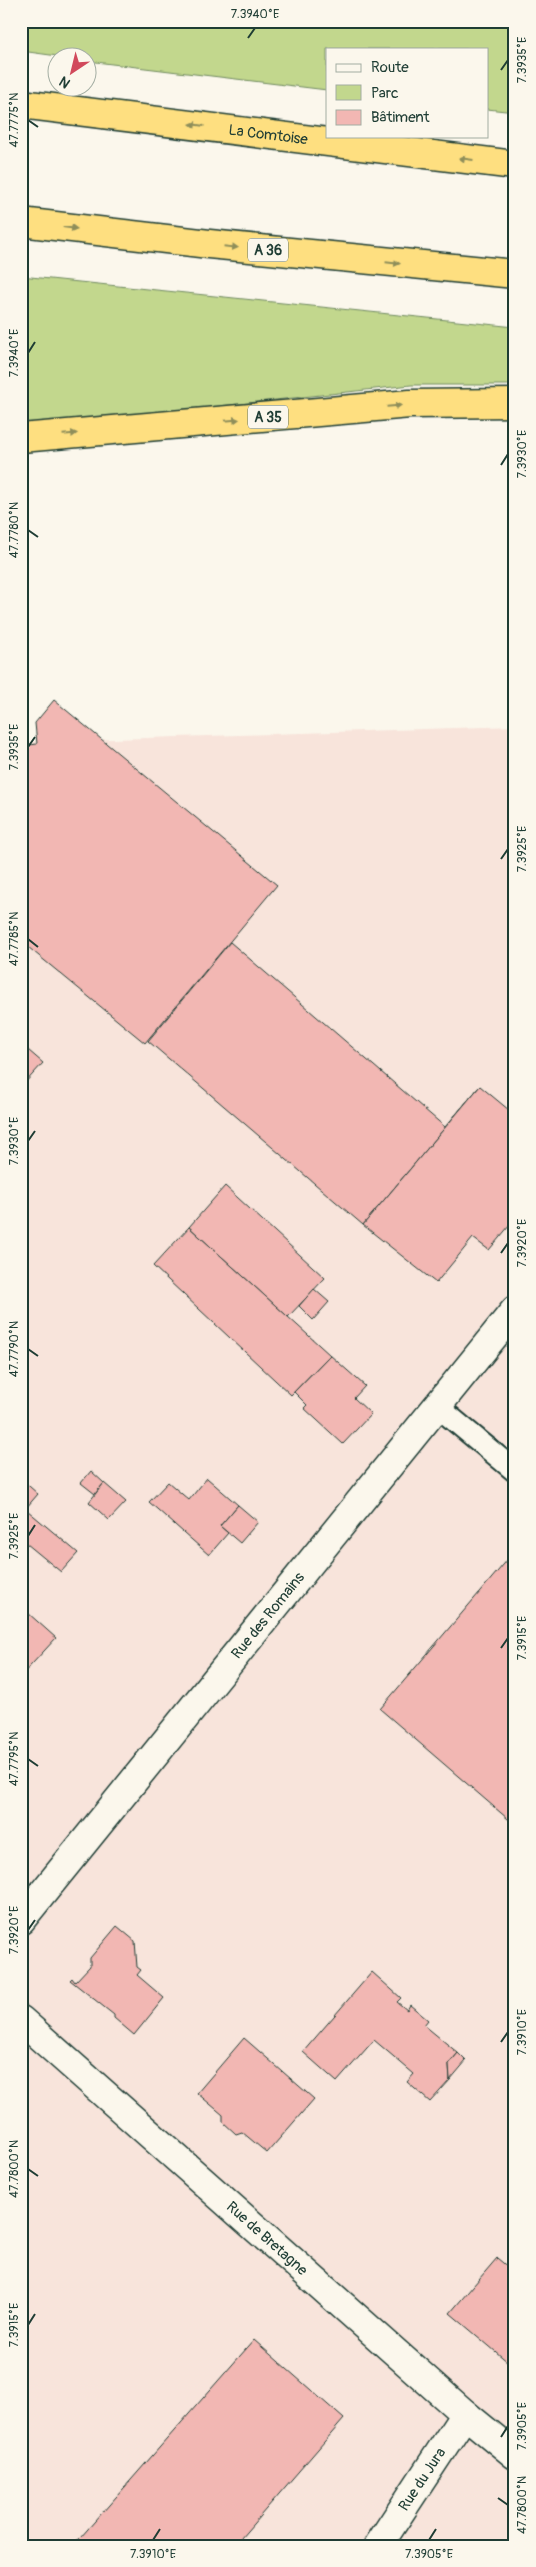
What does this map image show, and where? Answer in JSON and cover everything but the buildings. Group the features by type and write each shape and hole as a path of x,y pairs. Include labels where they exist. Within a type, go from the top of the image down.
{"highway":[{"name":"La Comtoise","path":"21,104 515,165"},
{"name":"A 36","path":"21,222 209,244 515,274"},
{"name":"A 35","path":"21,438 410,404 515,403"}],"street":[{"name":"Rue des Romains","path":"21,1920 515,1310"},
{"name":"Rue de Bretagne","path":"21,2020 465,2414 515,2455"},
{"name":"Rue du Jura","path":"378,2546 465,2414"}],"lane":[{"path":"437,1406 515,1471"}],"shaded area":[{"path":"515,726 515,2546 21,2546 21,742"}],"green space":[{"path":"21,21 515,21 515,112 488,109 488,48 326,48 326,90 98,62 98,48 48,48 48,55 21,51"},
{"path":"21,276 515,327 515,385 411,385 21,428"}]}
